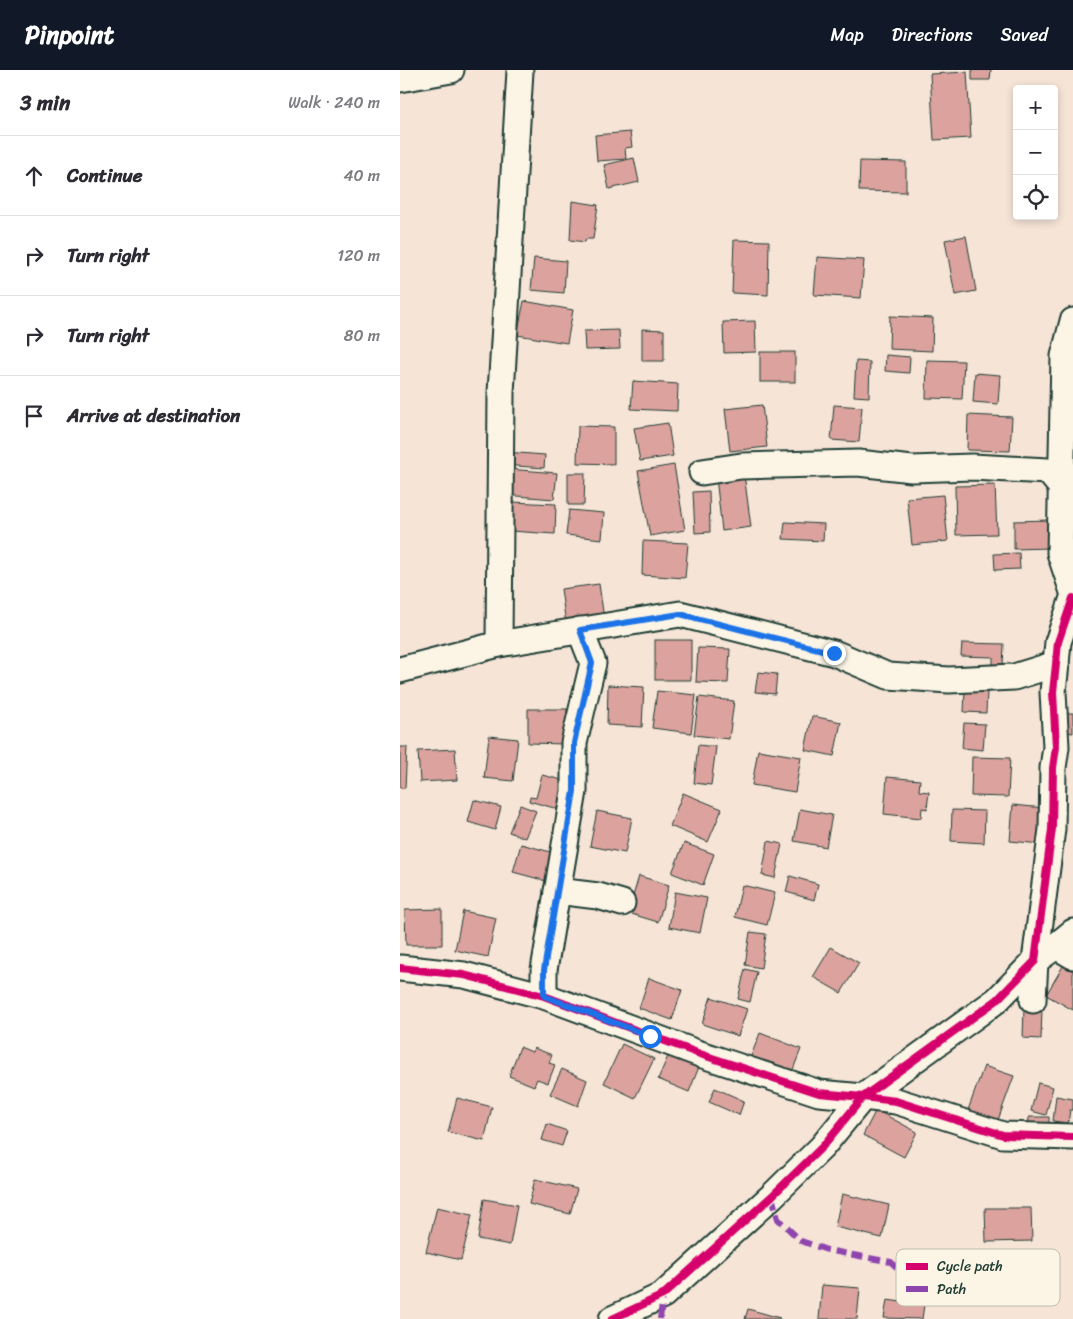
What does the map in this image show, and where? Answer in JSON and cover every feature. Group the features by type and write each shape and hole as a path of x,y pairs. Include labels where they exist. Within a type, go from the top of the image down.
{"street":[{"path":"400,79 452,70"},
{"path":"498,644 501,393 523,70"},
{"path":"1073,321 1064,356 1060,553 1073,592"},
{"path":"702,472 741,466 858,463 912,469 972,467 1048,471 1062,488"},
{"path":"1033,1000 1035,961 1052,829 1053,768 1056,746 1053,692 1058,642 1073,598"},
{"path":"400,670 498,644 680,614 834,653 888,676 949,680 1014,677 1056,664"},
{"path":"544,996 544,970 574,791 574,743 592,663 580,630"},
{"path":"557,892 598,896 622,903"},
{"path":"612,1319 662,1295 772,1196 822,1147 863,1097 997,1000 1035,961 1067,945"},
{"path":"400,968 464,975 544,996 700,1054 819,1093 896,1101 1003,1135 1073,1137"}],"building":[{"path":"972,70 991,70 990,80 972,80"},
{"path":"967,72 971,138 934,140 930,74"},
{"path":"630,132 632,147 625,148 626,159 597,161 595,135"},
{"path":"634,158 639,182 609,189 604,165"},
{"path":"860,161 906,162 906,192 859,191"},
{"path":"572,201 598,205 593,239 586,239 585,242 570,240"},
{"path":"966,236 976,291 955,295 945,240"},
{"path":"734,240 769,241 768,295 732,293"},
{"path":"817,257 864,260 861,298 814,295"},
{"path":"534,258 566,261 564,293 531,290"},
{"path":"524,301 573,310 567,343 517,335"},
{"path":"890,316 933,318 932,351 889,349"},
{"path":"755,321 756,352 724,353 723,322"},
{"path":"642,329 664,330 664,361 642,361"},
{"path":"619,330 620,349 585,350 584,331"},
{"path":"760,352 795,352 795,382 760,382"},
{"path":"886,355 910,357 909,373 885,371"},
{"path":"927,360 964,361 962,399 926,398"},
{"path":"856,361 870,362 869,397 854,396"},
{"path":"975,373 1000,375 998,404 973,402"},
{"path":"633,381 678,384 677,411 631,409"},
{"path":"762,405 767,447 730,451 725,409"},
{"path":"834,405 862,407 859,442 831,440"},
{"path":"968,415 1012,417 1010,451 967,450"},
{"path":"668,423 673,456 640,461 634,428"},
{"path":"578,426 614,427 614,464 577,463"},
{"path":"505,452 545,455 544,468 504,465"},
{"path":"674,465 685,530 650,536 638,471"},
{"path":"508,469 557,473 554,499 505,495"},
{"path":"568,473 585,473 584,505 568,505"},
{"path":"744,474 751,527 722,531 716,477"},
{"path":"995,485 997,534 956,535 955,486"},
{"path":"709,491 710,532 695,533 693,492"},
{"path":"943,495 948,541 912,545 907,498"},
{"path":"511,502 556,504 555,534 510,531"},
{"path":"569,510 604,513 602,539 566,535"},
{"path":"1050,520 1050,548 1014,549 1014,521"},
{"path":"785,522 824,524 823,541 783,539"},
{"path":"643,541 688,543 685,578 642,575"},
{"path":"1019,553 1020,569 995,570 994,554"},
{"path":"599,584 604,619 566,624 561,589"},
{"path":"655,640 691,640 691,680 655,680"},
{"path":"962,643 1004,644 1003,666 993,665 993,657 961,656"},
{"path":"698,648 730,649 728,683 696,682"},
{"path":"758,672 777,674 775,694 755,692"},
{"path":"608,685 644,687 642,727 607,725"},
{"path":"965,690 987,691 986,713 964,712"},
{"path":"657,691 696,695 691,733 652,728"},
{"path":"699,697 734,701 729,739 694,735"},
{"path":"528,709 567,709 566,744 528,743"},
{"path":"1067,713 1073,713 1073,733 1065,732"},
{"path":"812,716 841,722 834,756 805,750"},
{"path":"964,723 985,724 983,750 962,748"},
{"path":"489,736 518,739 513,781 484,778"},
{"path":"698,745 716,747 711,785 694,783"},
{"path":"400,747 407,747 405,788 400,788"},
{"path":"455,749 457,780 420,782 418,751"},
{"path":"758,750 801,757 795,792 752,785"},
{"path":"972,757 1010,758 1008,797 971,796"},
{"path":"542,775 566,781 565,811 529,801 530,797 536,798"},
{"path":"887,777 920,780 919,791 929,792 927,809 922,808 921,818 884,814"},
{"path":"683,793 722,809 708,842 670,826"},
{"path":"474,800 501,807 495,830 468,822"},
{"path":"520,805 536,811 525,838 509,832"},
{"path":"1013,805 1044,808 1041,844 1010,841"},
{"path":"800,809 832,815 826,847 794,841"},
{"path":"952,810 985,811 984,843 951,841"},
{"path":"597,811 632,818 625,853 590,846"},
{"path":"768,841 782,844 775,878 762,875"},
{"path":"684,843 714,854 703,885 672,873"},
{"path":"521,844 558,854 550,882 513,872"},
{"path":"639,876 669,885 658,922 628,913"},
{"path":"790,876 818,884 814,900 786,892"},
{"path":"742,885 775,893 767,925 735,917"},
{"path":"675,892 707,898 700,933 669,927"},
{"path":"442,909 442,945 406,945 405,910"},
{"path":"463,911 496,918 488,957 455,950"},
{"path":"750,932 766,934 761,968 745,965"},
{"path":"831,947 859,963 841,993 813,977"},
{"path":"1063,966 1073,971 1073,1010 1046,995"},
{"path":"745,969 757,972 750,1002 738,999"},
{"path":"649,978 682,990 672,1020 639,1008"},
{"path":"711,997 747,1009 738,1036 702,1024"},
{"path":"1024,1008 1042,1009 1041,1039 1023,1038"},
{"path":"760,1033 801,1049 792,1072 751,1056"},
{"path":"622,1044 654,1059 635,1098 604,1083"},
{"path":"520,1047 532,1052 534,1048 552,1055 549,1063 555,1065 548,1083 537,1079 534,1086 509,1076"},
{"path":"669,1054 699,1067 689,1092 658,1079"},
{"path":"984,1066 1014,1076 998,1120 968,1110"},
{"path":"562,1069 587,1080 578,1106 550,1094"},
{"path":"1038,1083 1053,1087 1046,1115 1031,1111"},
{"path":"715,1088 744,1101 739,1115 709,1102"},
{"path":"1056,1096 1073,1099 1073,1110 1070,1110 1068,1123 1053,1121"},
{"path":"457,1098 492,1107 484,1141 448,1132"},
{"path":"876,1110 917,1132 904,1157 863,1135"},
{"path":"1029,1117 1049,1117 1049,1126 1028,1131"},
{"path":"547,1124 567,1131 562,1146 542,1140"},
{"path":"535,1179 577,1189 570,1214 529,1204"},
{"path":"842,1194 889,1205 882,1238 835,1227"},
{"path":"484,1199 517,1205 510,1245 478,1239"},
{"path":"437,1207 472,1215 461,1260 426,1252"},
{"path":"985,1208 1031,1208 1032,1241 986,1242"},
{"path":"822,1285 860,1288 857,1319 819,1319"},
{"path":"887,1300 896,1301 896,1306 924,1306 922,1319 884,1318"},
{"path":"748,1309 780,1318 745,1319"}],"marked path":[{"path":"772,1196 778,1219 801,1241 827,1250 891,1262 896,1267"},
{"path":"660,1319 663,1295"}],"cycle path":[{"path":"1073,598 1058,642 1053,692 1056,747 1053,768 1052,829 1035,961 997,1000 863,1097 896,1101 1003,1135 1073,1137"},
{"path":"400,968 464,975 544,996 700,1054 819,1093 863,1097 822,1147 772,1196 663,1295 612,1319"}],"route":[{"path":"650,1036 544,996 544,970 574,791 574,743 592,663 580,630 680,614 834,653"}]}
